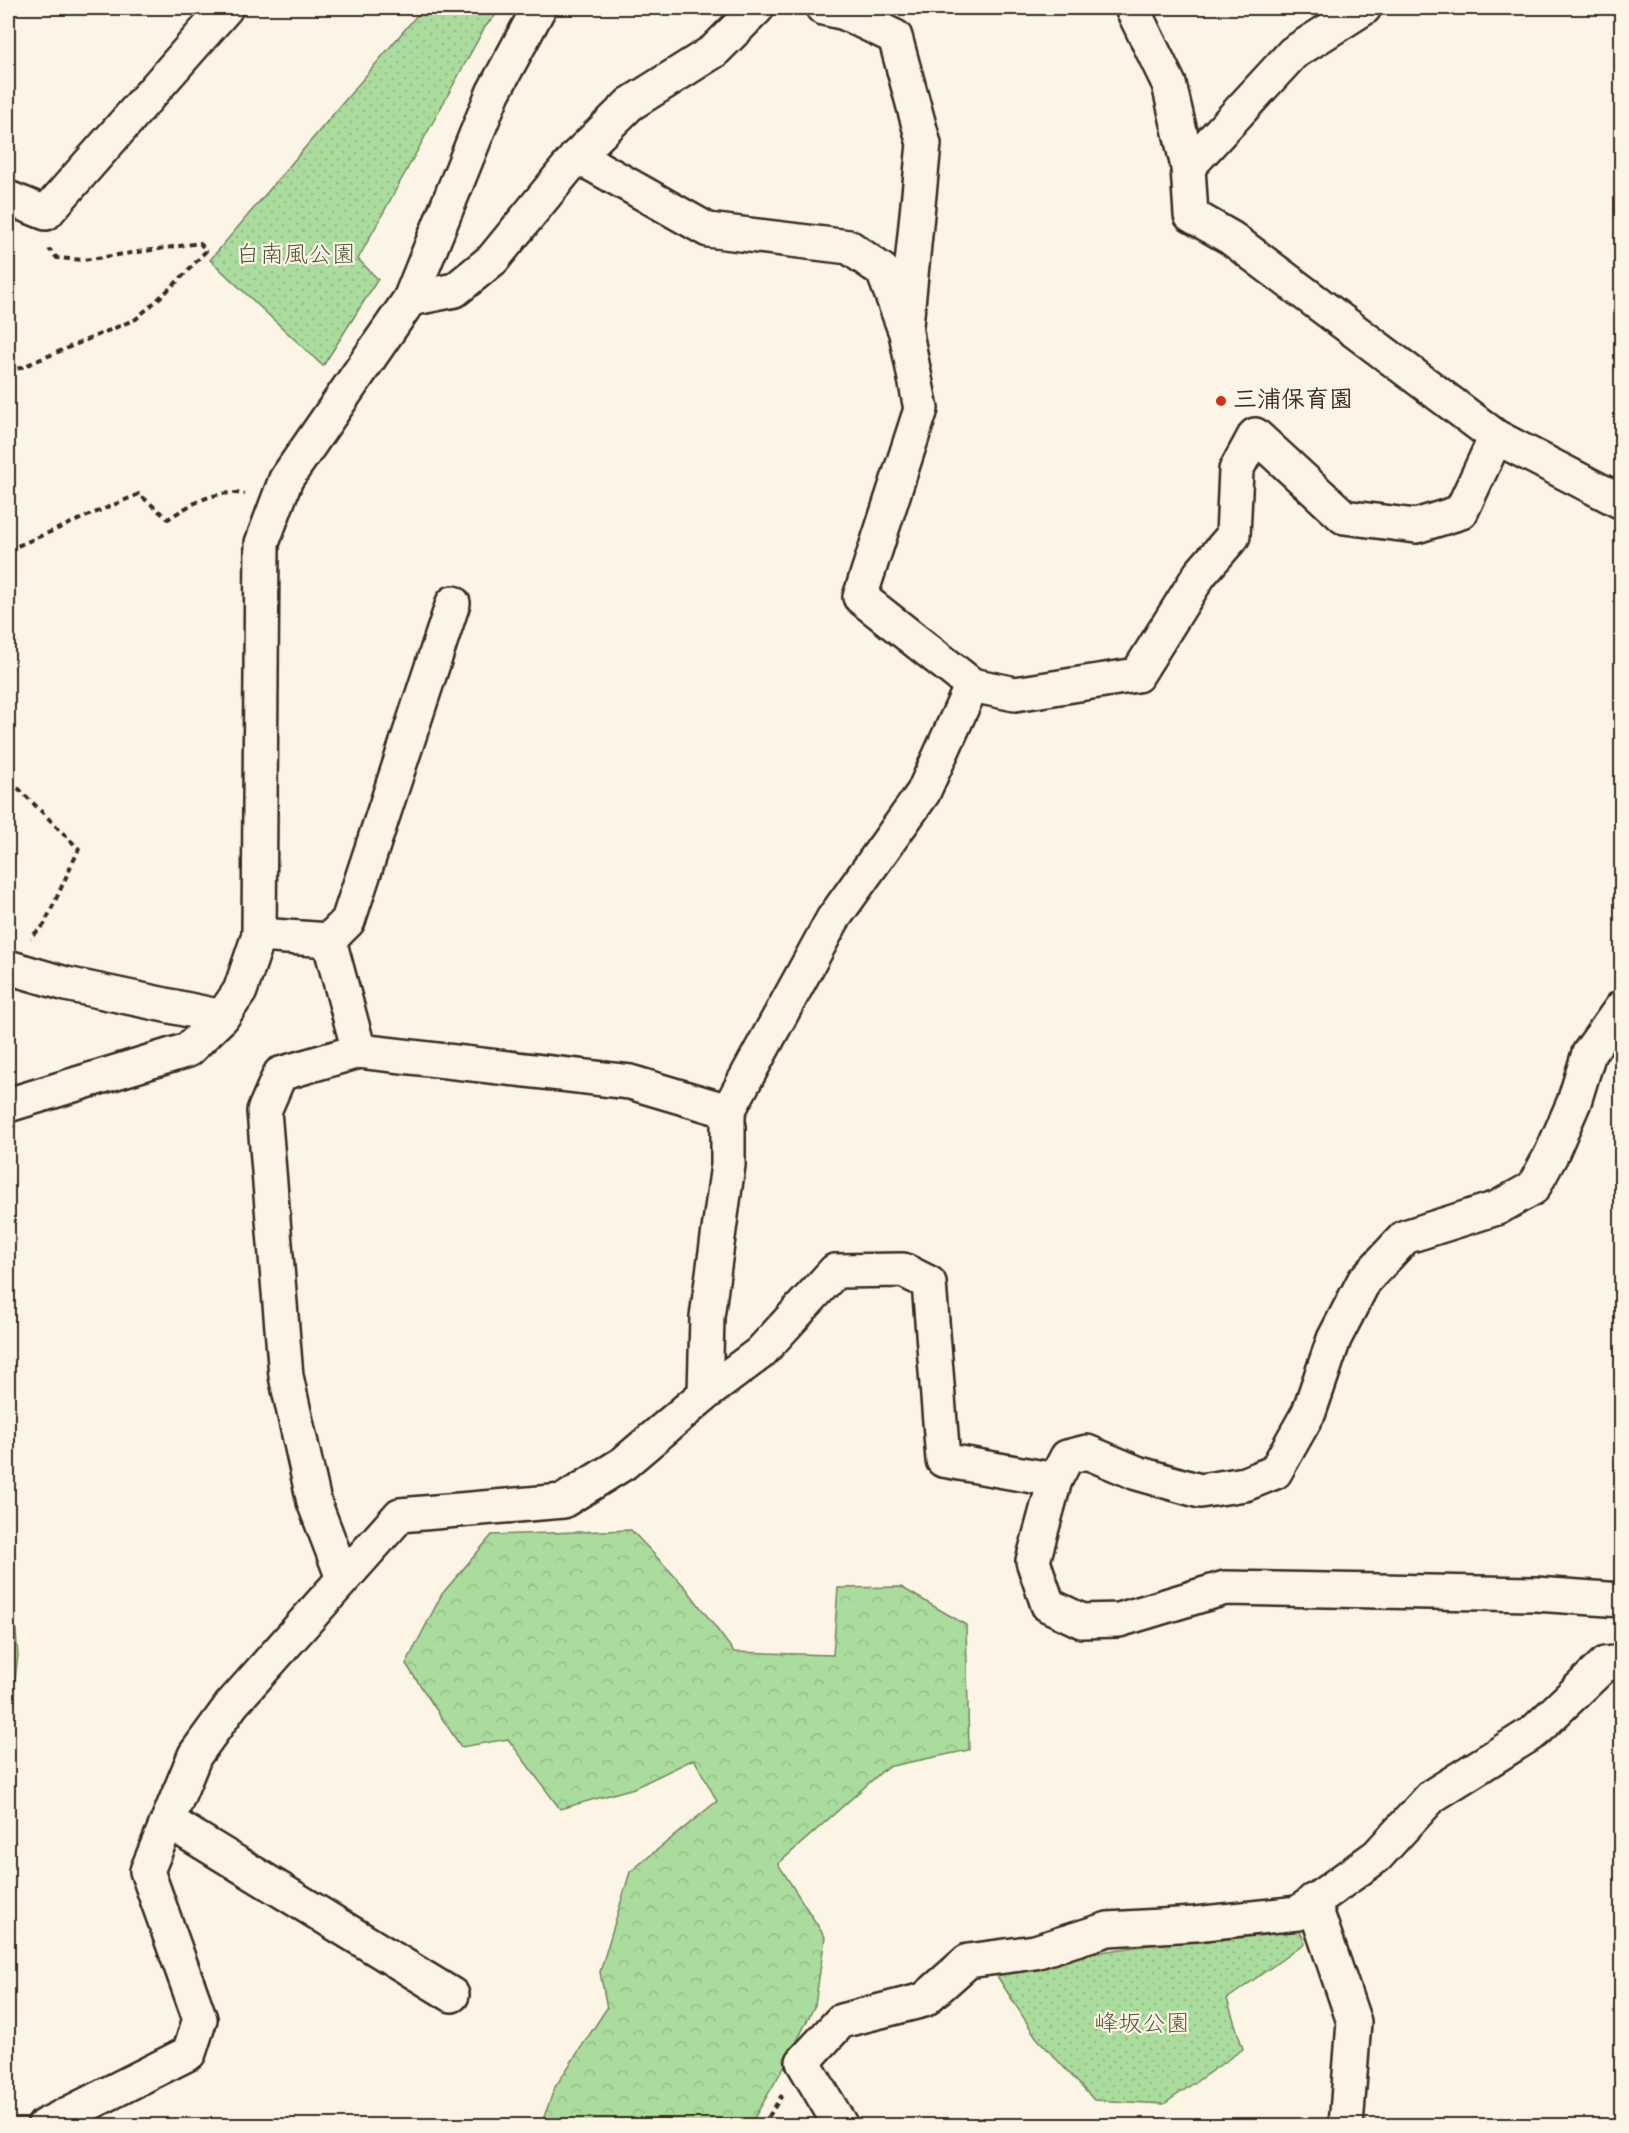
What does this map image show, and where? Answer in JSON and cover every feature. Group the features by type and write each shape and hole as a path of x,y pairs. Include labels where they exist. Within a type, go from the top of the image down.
{"street":[{"path":"8,198 46,213 226,8"},
{"path":"8,1105 188,1050 222,1017 240,991 259,935 262,543 286,479 410,299 493,93 539,8"},
{"path":"410,299 455,290 492,259 577,156 630,104 714,51 757,8"},
{"path":"823,8 845,13 895,36 924,144 906,333"},
{"path":"1132,8 1169,84 1188,167 1191,215 1231,238 1496,437 1618,492"},
{"path":"1188,167 1293,52 1365,8"},
{"path":"577,156 708,230 849,247 883,271 906,333 921,409 860,597 972,685 1015,694 1072,688 1137,675 1200,574 1233,536 1236,470 1256,435 1344,517 1416,526 1461,512 1496,437"},
{"path":"259,935 329,940 348,921 453,603"},
{"path":"705,1394 707,1317 728,1165 728,1111 832,919 923,793 972,685"},
{"path":"329,940 359,1052"},
{"path":"15,956 66,984 222,1017"},
{"path":"1622,1007 1589,1053 1574,1102 1551,1155 1533,1188 1497,1208 1405,1237 1365,1281 1334,1339 1309,1412 1275,1472 1245,1484 1200,1491 1137,1473 1087,1452 1067,1457 1055,1480 1033,1561 1048,1605 1082,1621 1119,1620 1225,1588 1536,1594 1622,1600"},
{"path":"343,1578 314,1502 286,1376 264,1111 280,1074 359,1052 630,1082 728,1111"},
{"path":"44,2126 189,2053 200,2019 147,1871 195,1755 232,1704 400,1515 563,1501 624,1463 705,1394 760,1353 835,1271 903,1270 929,1283 943,1460 1055,1480"},
{"path":"841,2126 803,2062 841,2021 924,2000 969,1961 1035,1952 1108,1929 1195,1924 1298,1912 1377,1856 1432,1796 1534,1732 1605,1664 1622,1662"},
{"path":"168,1821 452,1995"},
{"path":"1313,1901 1354,2022 1346,2126"}],"path":[{"path":"8,373 136,319 179,280 206,251 200,243 83,260 57,258 42,242 46,213"},
{"path":"8,550 139,494 168,519 200,499 209,497 236,493 278,501"},
{"path":"8,784 19,789 79,849 44,925 15,956"}],"green space":[{"name":"白南風公園","path":"423,8 502,8 485,27 358,259 378,279 323,366 210,260"},
{"path":"631,1530 686,1588 734,1652 833,1655 838,1588 901,1587 966,1625 969,1750 887,1767 778,1864 825,1937 815,2005 784,2067 750,2125 541,2125 555,2087 607,2008 600,1972 630,1872 717,1801 694,1759 634,1788 560,1809 508,1739 461,1747 406,1664 442,1594 492,1535"},
{"path":"8,1547 18,1655 8,1736"},
{"name":"峰坂公園","path":"1297,1923 1305,1943 1227,1999 1243,2049 1164,2104 1094,2100 1036,2037 992,1968"}],"place":[{"name":"三浦保育園","path":"1221,401"}]}
